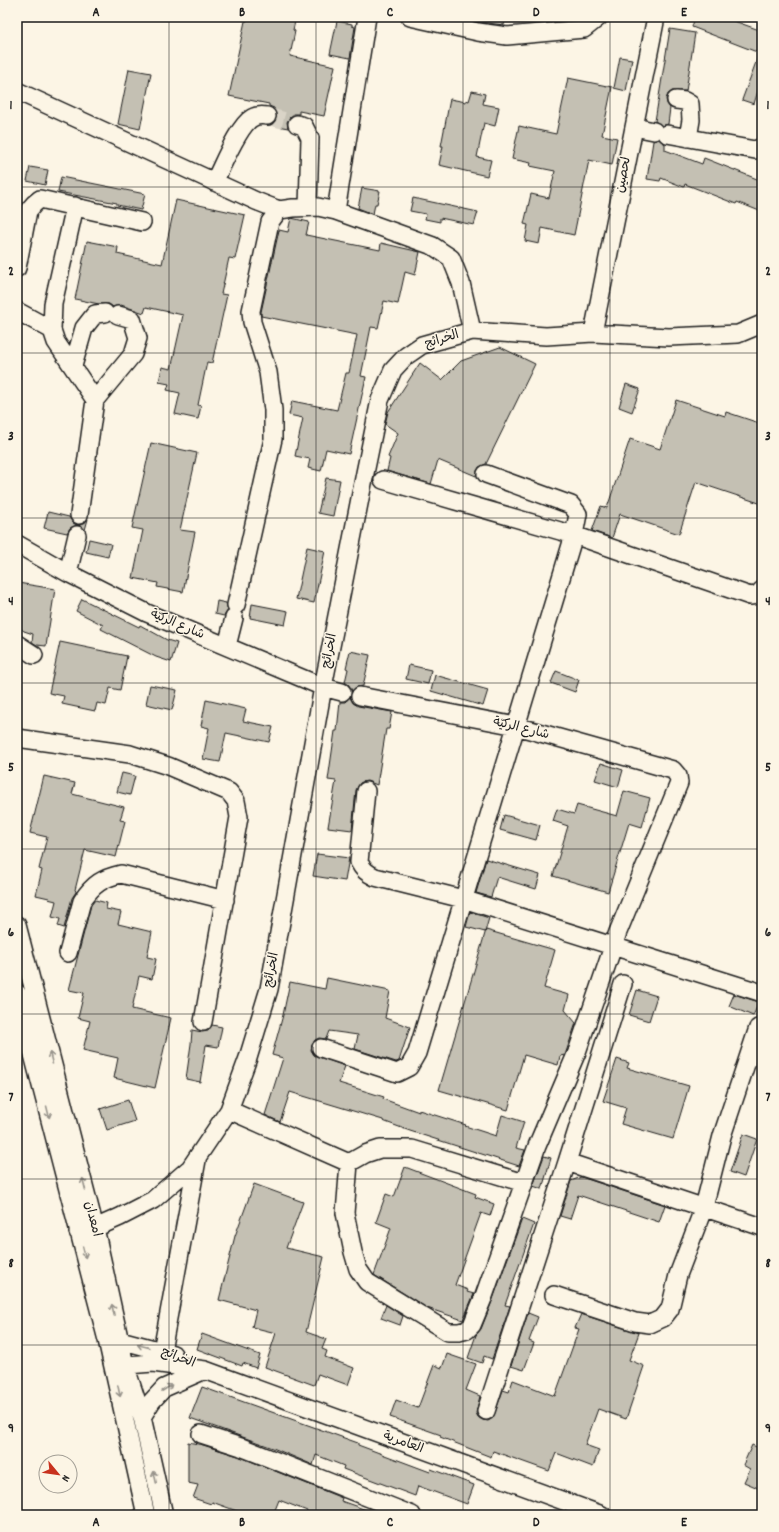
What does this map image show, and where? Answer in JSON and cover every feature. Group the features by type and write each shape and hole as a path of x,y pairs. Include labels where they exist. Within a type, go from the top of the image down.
{"street":[{"path":"336,211 367,17"},
{"path":"410,17 478,32 507,36 584,29 599,17"},
{"name":"لحصين","path":"593,333 656,17"},
{"path":"17,91 214,182 279,210 318,207 336,211 433,246 451,258 461,283 472,331"},
{"path":"676,100 685,100 690,104 691,120 688,138"},
{"path":"214,182 246,122 252,117 259,115 267,116"},
{"path":"297,124 304,126 310,138 308,207"},
{"path":"634,127 755,150 762,147"},
{"path":"17,268 28,211 40,199 142,222"},
{"path":"74,206 53,304 52,330 56,342 95,400"},
{"path":"227,646 272,439 273,410 268,372 252,322 251,311 270,222 279,210"},
{"path":"17,311 52,330"},
{"path":"73,366 84,328 95,314 111,314 132,319 138,338 133,354 95,400 79,516"},
{"name":"الخرائج","path":"78,1232 95,1228 153,1200 190,1168 229,1110 248,1058 269,989 323,687 380,400 393,370 406,356 422,345 472,331 546,336 593,333 669,337 738,334 762,324"},
{"path":"321,1048 397,1073 409,1067 416,1053 574,535 578,514 571,505 486,474"},
{"path":"383,480 574,535 750,596 757,595 762,590"},
{"path":"68,573 77,535"},
{"name":"شارع الركيّة","path":"17,544 68,573 147,613 323,687 342,692"},
{"path":"17,644 34,655"},
{"name":"شارع الركيّة","path":"360,696 516,726 673,770 678,776 679,783 613,945"},
{"path":"17,738 130,754 168,766 229,792 236,801 239,817 203,1022"},
{"path":"366,791 359,862 363,869 375,877 463,899 759,992"},
{"path":"68,953 82,901 86,895 102,880 111,876 121,874 225,900"},
{"name":"امعدان","path":"17,925 95,1228 113,1340 119,1365 146,1515"},
{"path":"349,1163 345,1213 358,1269 367,1282 448,1332 460,1332 467,1330 472,1325 484,1296 537,1146 577,1052 613,945"},
{"path":"486,1411 623,984"},
{"name":"امعدان","path":"17,993 78,1232 113,1340"},
{"path":"554,1295 635,1322 650,1324 663,1318 670,1309 678,1275 704,1207 722,1136 758,1028"},
{"path":"229,1110 349,1163"},
{"path":"349,1163 365,1154 380,1149 412,1149 524,1183"},
{"path":"162,1351 197,1158"},
{"path":"567,1162 762,1227"},
{"name":"الخرائج","path":"113,1340 162,1351 190,1360 205,1370"},
{"name":"الخرائج","path":"119,1365 152,1363 205,1370"},
{"name":"امعدان","path":"119,1365 142,1417 164,1515"},
{"path":"142,1417 164,1388 205,1370"},
{"name":"العامرية","path":"205,1370 602,1515"},
{"path":"201,1434 241,1447 412,1515"}],"building":[{"path":"248,17 296,17 290,56 335,66 324,116 299,111 299,114 294,114 290,117 287,122 288,128 272,125 277,118 274,108 269,106 269,104 229,96 245,21 247,21"},
{"path":"465,17 506,17 504,25 465,19"},
{"path":"695,17 723,17 762,31 762,54 692,27"},
{"path":"337,21 352,24 352,26 355,27 350,58 330,54"},
{"path":"670,29 695,33 686,91 672,91 668,94 666,99 670,108 668,124 662,126 655,121"},
{"path":"759,54 762,55 762,77 754,104 742,100"},
{"path":"620,57 632,59 626,91 614,88"},
{"path":"129,69 151,73 140,129 118,124"},
{"path":"568,78 612,87 602,135 617,138 612,165 589,160 574,235 542,228 539,244 525,241 528,225 524,224 531,194 549,198 555,171 530,166 531,163 512,159 519,126 556,134"},
{"path":"472,91 485,94 483,104 499,107 495,126 484,123 477,157 491,160 487,176 439,165 450,99 466,102 466,100 469,101"},
{"path":"659,139 665,144 665,150 702,164 704,158 762,181 762,212 737,202 736,204 685,184 684,187 661,178 660,181 647,179 653,141"},
{"path":"30,167 48,170 45,185 27,181"},
{"path":"61,177 145,194 141,210 117,205 117,203 58,192"},
{"path":"362,188 380,191 373,214 358,208"},
{"path":"413,198 478,212 474,225 440,218 440,222 425,219 426,214 410,211"},
{"path":"176,200 245,215 235,259 229,258 221,294 227,295 212,363 207,362 198,405 201,406 198,419 175,414 180,393 167,390 169,384 159,382 162,367 171,369 183,315 146,307 144,313 121,305 113,307 109,304 99,304 75,299 87,241 118,247 117,254 162,264"},
{"path":"291,218 309,222 306,235 380,250 381,243 420,252 415,275 405,272 398,304 384,301 378,328 371,327 361,376 366,377 349,454 326,449 321,471 308,468 310,459 295,456 303,418 289,415 292,401 337,410 346,373 349,373 357,335 261,316 279,230 288,232"},
{"path":"500,347 535,364 486,464 479,467 476,476 438,460 431,484 387,471 390,458 388,457 398,433 385,424 388,412 420,363 442,380 461,361"},
{"path":"626,384 640,389 632,412 619,407"},
{"path":"676,400 725,416 726,412 762,424 762,504 696,482 679,534 620,514 612,538 592,531 601,506 607,508 630,439 660,449"},
{"path":"151,443 197,453 180,530 195,532 183,592 157,587 158,583 133,578 143,530 132,528"},
{"path":"326,478 340,480 333,516 318,513"},
{"path":"48,512 69,517 73,523 77,525 83,524 88,519 85,530 79,525 70,528 67,533 44,528"},
{"path":"89,539 111,544 108,557 86,552"},
{"path":"307,547 325,551 314,603 296,599"},
{"path":"18,583 55,589 46,646 37,645 32,642 33,634 24,631 17,626"},
{"path":"82,599 139,627 140,625 167,640 177,643 171,662 156,657 101,629 103,625 76,611"},
{"path":"217,601 226,603 228,610 224,616 215,614"},
{"path":"252,604 288,611 285,625 250,618"},
{"path":"60,642 127,656 120,690 110,688 106,705 97,703 95,711 62,704 64,696 49,693"},
{"path":"350,651 370,655 363,686 356,687 352,691 349,685 345,682 348,669 346,668"},
{"path":"409,665 431,670 428,684 406,679"},
{"path":"556,671 579,680 575,692 551,683"},
{"path":"435,675 488,690 483,706 431,691"},
{"path":"150,685 177,690 172,710 146,704"},
{"path":"350,697 353,703 358,706 392,712 389,729 386,729 377,785 367,781 362,782 356,790 352,830 328,827 336,781 328,780 335,731 337,731 340,702 345,702"},
{"path":"206,700 246,709 243,721 273,727 269,742 226,733 220,762 203,759 209,728 201,726"},
{"path":"601,763 623,770 618,787 595,780"},
{"path":"122,773 135,776 130,795 117,792"},
{"path":"44,776 75,783 72,794 124,807 120,820 125,821 116,857 85,850 75,890 76,892 72,898 64,928 58,926 60,919 52,917 56,901 36,895 42,870 39,869 47,837 30,833"},
{"path":"624,791 650,798 642,827 629,823 608,892 553,876 568,826 553,821 557,809 574,814 577,805 617,816"},
{"path":"504,815 540,825 536,840 500,830"},
{"path":"317,854 349,858 345,881 313,876"},
{"path":"486,859 540,875 536,889 497,877 491,897 476,893"},
{"path":"95,900 107,903 106,909 121,912 118,924 152,932 147,957 156,959 152,979 139,976 132,1009 171,1018 155,1088 114,1078 118,1058 83,1050 90,1021 78,1018 84,993 69,990 91,905"},
{"path":"470,912 489,918 485,932 466,927"},
{"path":"486,930 555,950 544,988 569,995 565,1010 576,1023 565,1055 560,1056 558,1065 524,1055 508,1110 439,1090"},
{"path":"327,978 390,991 385,1018 410,1027 399,1061 396,1062 355,1049 358,1035 329,1031 326,1039 319,1038 315,1040 311,1050 314,1055 345,1066 339,1083 384,1097 383,1099 419,1112 419,1110 496,1136 502,1115 524,1122 516,1148 525,1150 519,1166 410,1131 383,1120 290,1092 280,1122 265,1115 283,1058 272,1055 290,982 325,989"},
{"path":"637,990 657,996 649,1021 629,1015"},
{"path":"734,994 759,1002 753,1016 729,1006"},
{"path":"212,1025 222,1027 218,1047 206,1045 200,1082 186,1079 192,1030 202,1032 208,1031"},
{"path":"617,1059 629,1063 627,1068 689,1086 673,1139 621,1124 626,1108 603,1101"},
{"path":"128,1100 135,1121 107,1130 100,1109"},
{"path":"743,1134 757,1139 744,1177 730,1172"},
{"path":"544,1156 551,1158 542,1189 533,1186"},
{"path":"405,1167 476,1194 475,1197 494,1204 490,1216 481,1213 455,1285 474,1294 463,1320 427,1308 374,1275 391,1228 376,1222 386,1194 394,1197"},
{"path":"581,1177 665,1205 659,1222 578,1195 570,1219 560,1216 571,1181"},
{"path":"254,1184 303,1202 286,1248 324,1257 306,1332 326,1339 322,1349 327,1351 325,1357 354,1368 348,1385 318,1374 314,1385 265,1367 276,1333 252,1327 256,1310 219,1300 235,1236"},
{"path":"522,1219 534,1224 505,1305 510,1306 492,1359 484,1356 482,1363 468,1358 476,1335 481,1329 493,1299"},
{"path":"386,1305 403,1316 400,1325 381,1318"},
{"path":"528,1313 538,1317 529,1341 534,1343 524,1370 511,1366"},
{"path":"581,1314 639,1333 629,1360 644,1366 626,1419 598,1409 585,1445 599,1450 593,1467 556,1453 549,1471 493,1451 491,1457 440,1437 441,1435 390,1417 396,1400 418,1408 434,1365 442,1368 447,1354 476,1364 466,1390 480,1396 476,1413 478,1417 483,1420 488,1421 493,1418 503,1390 509,1392 513,1380 555,1396 579,1329 575,1328"},
{"path":"202,1334 260,1355 256,1368 243,1363 242,1366 197,1349"},
{"path":"202,1387 358,1443 358,1445 430,1472 431,1469 474,1485 467,1504 418,1486 415,1496 343,1469 344,1466 316,1455 313,1465 273,1448 190,1418"},
{"path":"762,1440 762,1480 758,1488 744,1482 750,1469 743,1465 752,1445 759,1448"},
{"path":"188,1442 238,1456 342,1498 341,1501 375,1513 374,1515 306,1515 307,1511 279,1500 273,1515 248,1515 212,1502 211,1504 193,1498 198,1485 188,1483"}],"tunnel":[{"path":"267,116 297,124"}]}
